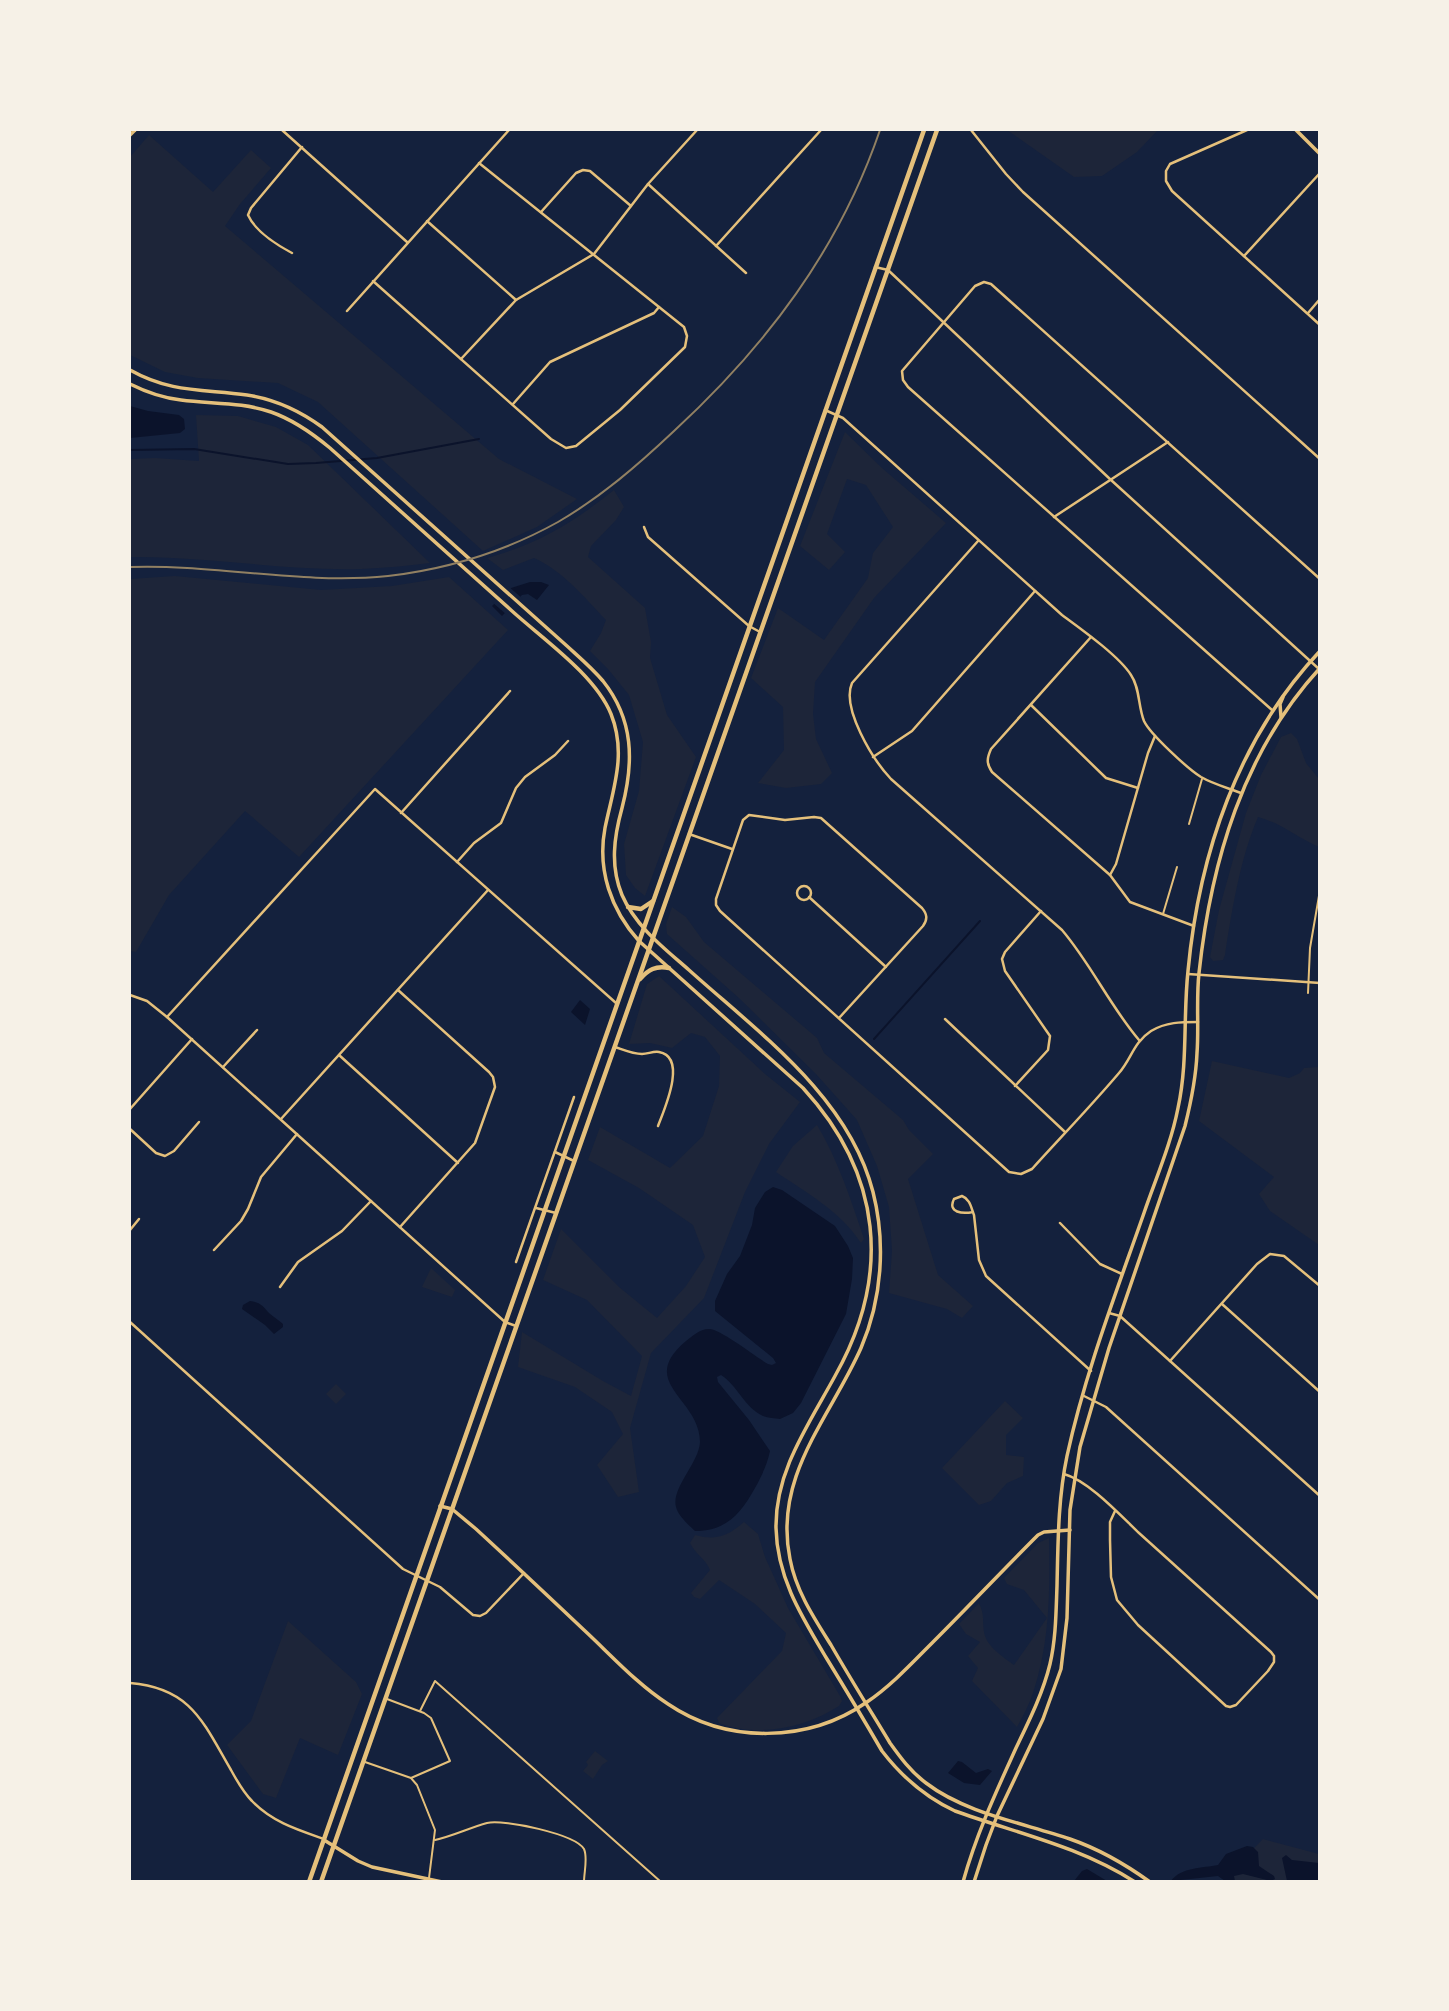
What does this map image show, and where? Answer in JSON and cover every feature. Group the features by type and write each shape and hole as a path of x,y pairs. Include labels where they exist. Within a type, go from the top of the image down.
{"main road":[{"path":"130,135 135,130"},
{"path":"309,1881 923,130"},
{"path":"321,1881 937,130"},
{"path":"1296,130 1320,154"},
{"path":"906,179 918,186"},
{"path":"130,370 178,389 249,395 275,402 308,417 591,668 614,696 625,722 630,747 628,782 616,832 615,867 628,907 643,929 767,1041 829,1102 854,1140 873,1191 880,1236 880,1273 876,1300 861,1348 796,1472 791,1488 786,1525 790,1562 803,1599 901,1758 924,1781 950,1797 987,1812 1094,1848 1149,1881"},
{"path":"130,384 162,397 242,405 271,412 303,427 563,656 596,689 606,704 616,729 619,764 605,827 603,863 607,888 621,918 639,941 792,1077 818,1104 849,1151 867,1203 872,1238 864,1312 851,1347 794,1450 780,1486 776,1526 780,1565 793,1600 882,1751 913,1785 938,1803 1086,1855 1135,1881"},
{"path":"775,552 787,555"},
{"path":"563,656 569,649"},
{"path":"963,1881 983,1821 1040,1696 1051,1662 1059,1509 1064,1474 1091,1371 1171,1136 1184,1073 1188,974 1194,926 1206,869 1231,790 1255,738 1285,692 1320,652"},
{"path":"974,1881 994,1824 1050,1700 1061,1669 1066,1637 1074,1477 1094,1400 1181,1140 1193,1091 1199,975 1209,905 1225,841 1241,793 1259,754 1293,698 1319,668"},
{"path":"726,692 737,696"},
{"path":"1281,717 1280,704 1285,692"},
{"path":"619,764 630,763"},
{"path":"603,863 615,867"},
{"path":"628,907 641,909 653,901"},
{"path":"637,982 651,969 669,968"},
{"path":"1171,1136 1181,1140"},
{"path":"472,1416 484,1418"},
{"path":"440,1506 452,1509 651,1692 696,1720 738,1732 777,1733 815,1727 857,1709 902,1672 1038,1535 1070,1530"},
{"path":"382,1671 394,1676"},
{"path":"1040,1696 1050,1700"},
{"path":"352,1756 363,1762"},
{"path":"324,1839 333,1847 372,1867 442,1881"}],"street":[{"path":"282,130 408,242"},
{"path":"347,311 509,130"},
{"path":"688,130 693,134"},
{"path":"461,360 516,300 594,254 648,184 697,130"},
{"path":"716,246 821,130"},
{"path":"971,130 1023,192 1320,459"},
{"path":"1247,130 1170,164 1165,177 1172,191 1320,325"},
{"path":"292,253 277,245 248,215 302,148"},
{"path":"373,281 551,439 568,448 576,446 620,410 685,346 685,328 479,163"},
{"path":"541,212 576,173 583,170 590,171 631,206"},
{"path":"1244,256 1320,173"},
{"path":"648,184 746,273"},
{"path":"427,221 516,300"},
{"path":"875,267 888,270 1111,480 1319,668"},
{"path":"1272,710 908,387 902,371 975,286 984,282 994,285 1320,579"},
{"path":"1307,313 1320,299"},
{"path":"513,405 550,362 654,313 659,307"},
{"path":"825,410 842,418 1132,675 1144,720 1155,736 1202,778 1241,793"},
{"path":"1054,517 1168,442"},
{"path":"643,527 648,537 749,626 760,632"},
{"path":"978,541 852,682 849,693 857,721 865,744 891,779 1041,911 1071,941 1139,1040"},
{"path":"873,757 912,731 1035,591"},
{"path":"1091,637 991,749 987,760 989,767 1110,875 1130,901 1194,926"},
{"path":"401,813 510,691"},
{"path":"1031,705 1106,778 1138,788"},
{"path":"1110,875 1116,864 1155,736"},
{"path":"457,862 474,843 501,823 516,788 525,776 555,755 568,741"},
{"path":"167,1017 375,789 616,1003"},
{"path":"839,1018 923,926 927,917 922,908 821,818 785,820 749,815 743,820 716,899 720,911 1009,1172 1021,1174 1032,1169 1121,1070 1139,1040 1158,1027 1179,1021 1198,1022"},
{"path":"689,834 733,850"},
{"path":"281,1119 488,890"},
{"path":"809,897 886,967"},
{"path":"1015,1086 1048,1049 1050,1036 1004,971 1002,959 1041,911"},
{"path":"1188,974 1320,983"},
{"path":"398,990 489,1072 495,1083 475,1143 400,1227"},
{"path":"130,995 147,1001 167,1017 505,1322 516,1326"},
{"path":"945,1019 1066,1132"},
{"path":"223,1067 257,1030"},
{"path":"130,1109 192,1040"},
{"path":"615,1047 639,1054 660,1053 671,1062 674,1072 668,1100 657,1126"},
{"path":"339,1055 458,1163"},
{"path":"516,1262 574,1097"},
{"path":"130,1129 156,1153 165,1156 174,1151 199,1122"},
{"path":"214,1250 241,1221 261,1177 297,1134"},
{"path":"555,1152 575,1161"},
{"path":"973,1212 957,1212 953,1208 954,1199 965,1198 973,1212 980,1265 986,1276 1091,1371"},
{"path":"280,1287 298,1262 342,1231 371,1201"},
{"path":"535,1208 556,1213"},
{"path":"130,1230 139,1219"},
{"path":"1060,1223 1079,1240 1096,1261 1122,1274"},
{"path":"1170,1361 1257,1264 1270,1254 1284,1256 1320,1286"},
{"path":"1222,1304 1320,1392"},
{"path":"1110,1313 1120,1316 1320,1496"},
{"path":"130,1322 402,1569 447,1592 470,1613 478,1616 486,1613 524,1573"},
{"path":"1084,1396 1106,1408 1320,1600"},
{"path":"1064,1474 1074,1477 1115,1511 1274,1656 1272,1666 1236,1705 1226,1706 1138,1625 1117,1600 1111,1577 1110,1540 1110,1522 1115,1511"},
{"path":"130,1683 164,1689 183,1701 201,1720 241,1788 263,1812 282,1823 324,1839"}],"lane":[{"path":"1189,824 1202,778"},
{"path":"1162,915 1177,867"},
{"path":"1308,993 1310,948 1320,890"},
{"path":"420,1711 435,1681 439,1683 661,1881"},
{"path":"386,1699 420,1711 431,1718 450,1760 411,1778"},
{"path":"363,1762 411,1778 417,1786 435,1830 429,1880"},
{"path":"435,1840 502,1821 530,1827 572,1839 582,1847 586,1857 584,1881"}],"shaded area":[{"path":"1007,130 1157,131 1137,152 1102,176 1074,177"},
{"path":"149,135 213,192 251,150 271,168 225,226 499,459 577,499 537,527 483,551 318,402 278,383 198,378 165,372 130,355 130,157"},
{"path":"130,406 179,415 184,419 185,429 180,433 130,438"},
{"path":"196,415 238,416 276,427 308,445 430,563 332,569 130,557 130,459 199,461"},
{"path":"845,432 946,523 874,598 815,682 813,714 816,739 832,773 821,784 786,788 758,783 784,750 783,707 751,678 778,608 824,640 868,578 873,553 893,527 866,485 847,479 827,534 845,552 829,570 800,546"},
{"path":"614,490 624,507 616,520 591,546 588,557 645,608 651,642 650,658 667,715 696,757 645,896 626,875 624,844 639,791 643,742 629,695 590,651 606,620 573,585 545,563 534,558 503,570 487,558 523,546 554,531"},
{"path":"175,576 321,590 392,586 449,577 508,630 299,857 245,811 169,895 136,952 130,951 130,579"},
{"path":"530,582 549,585 537,600 528,594 522,595 502,616 492,606 511,588"},
{"path":"1291,733 1297,739 1306,763 1319,779 1319,847 1258,817 1241,867 1225,955 1223,960 1213,961 1210,957 1219,910 1246,813 1261,775 1281,737"},
{"path":"672,907 686,917 704,942 817,1038 824,1053 903,1120 909,1130 933,1154 908,1179 938,1275 973,1306 962,1318 947,1309 889,1293 892,1251 889,1207 877,1166 857,1120 816,1074 740,999 667,934 666,924"},
{"path":"659,976 765,1074 800,1102 769,1144 745,1192 704,1298 651,1353 630,1428 639,1492 618,1497 597,1465 623,1434 612,1412 575,1387 518,1367 522,1332 631,1396 642,1356 587,1300 543,1280 561,1229 619,1287 657,1318 686,1286 705,1257 693,1225 639,1188 588,1160 600,1127 670,1168 703,1136 719,1086 720,1056 705,1037 691,1033 672,1048 650,1043 629,1044 647,984"},
{"path":"580,1000 590,1009 585,1025 571,1012"},
{"path":"1212,1061 1289,1078 1304,1068 1319,1067 1319,1245 1270,1211 1259,1194 1274,1177 1199,1121"},
{"path":"817,1125 849,1195 864,1239 861,1243 833,1212 776,1172 793,1146"},
{"path":"773,1187 782,1190 835,1226 848,1246 853,1258 846,1314 801,1403 793,1413 780,1419 763,1416 751,1408 727,1379 721,1375 717,1377 770,1451 760,1479 738,1513 716,1528 695,1531 679,1514 676,1500 700,1442 691,1414 668,1380 667,1368 672,1356 686,1341 705,1329 714,1330 729,1338 768,1364 776,1363 715,1311 715,1301 727,1274 740,1256 752,1225 755,1208 765,1192"},
{"path":"431,1268 455,1290 452,1297 422,1287"},
{"path":"250,1301 261,1305 283,1324 283,1327 274,1334 242,1309 243,1305"},
{"path":"336,1384 346,1394 336,1404 326,1394"},
{"path":"1005,1401 1023,1418 1006,1435 1006,1455 1024,1457 1023,1476 1007,1483 991,1501 979,1505 942,1468"},
{"path":"744,1522 758,1534 765,1557 788,1608 842,1701 826,1714 796,1725 749,1730 719,1723 717,1718 782,1651 786,1633 755,1604 719,1580 700,1599 691,1593 710,1570 690,1543 695,1535 721,1536"},
{"path":"1049,1538 1049,1597 1046,1636 1043,1655 1031,1697 1017,1727 972,1681 978,1668 968,1656 980,1642 966,1634 959,1624 979,1603 985,1637 996,1651 1014,1665 1047,1618 1024,1590 1007,1584 1004,1578 1038,1543"},
{"path":"288,1621 356,1682 362,1694 338,1755 300,1738 276,1798 263,1794 227,1745 251,1721"},
{"path":"595,1751 608,1761 593,1779 583,1771"},
{"path":"958,1761 976,1773 988,1769 992,1771 980,1785 964,1783 948,1773"},
{"path":"1263,1839 1319,1854 1319,1881 1221,1882"},
{"path":"1247,1846 1258,1852 1259,1866 1275,1879 1271,1881 1243,1874 1234,1876 1235,1881 1225,1881 1218,1876 1171,1881 1180,1873 1218,1865 1226,1854"},
{"path":"1286,1855 1292,1860 1319,1863 1319,1881 1287,1881 1282,1858"},
{"path":"1087,1869 1107,1881 1074,1881"}],"pier":[{"path":"508,586 523,599 507,615 492,602"}],"waterway":[{"path":"130,450 194,449 288,464 377,458 479,439"},
{"path":"874,1039 980,921"}],"railway":[{"path":"130,567 194,568 323,578 388,576 432,569 476,557 518,542 558,522 604,491 660,444 708,399 769,330 821,256 863,174 880,130"}]}
